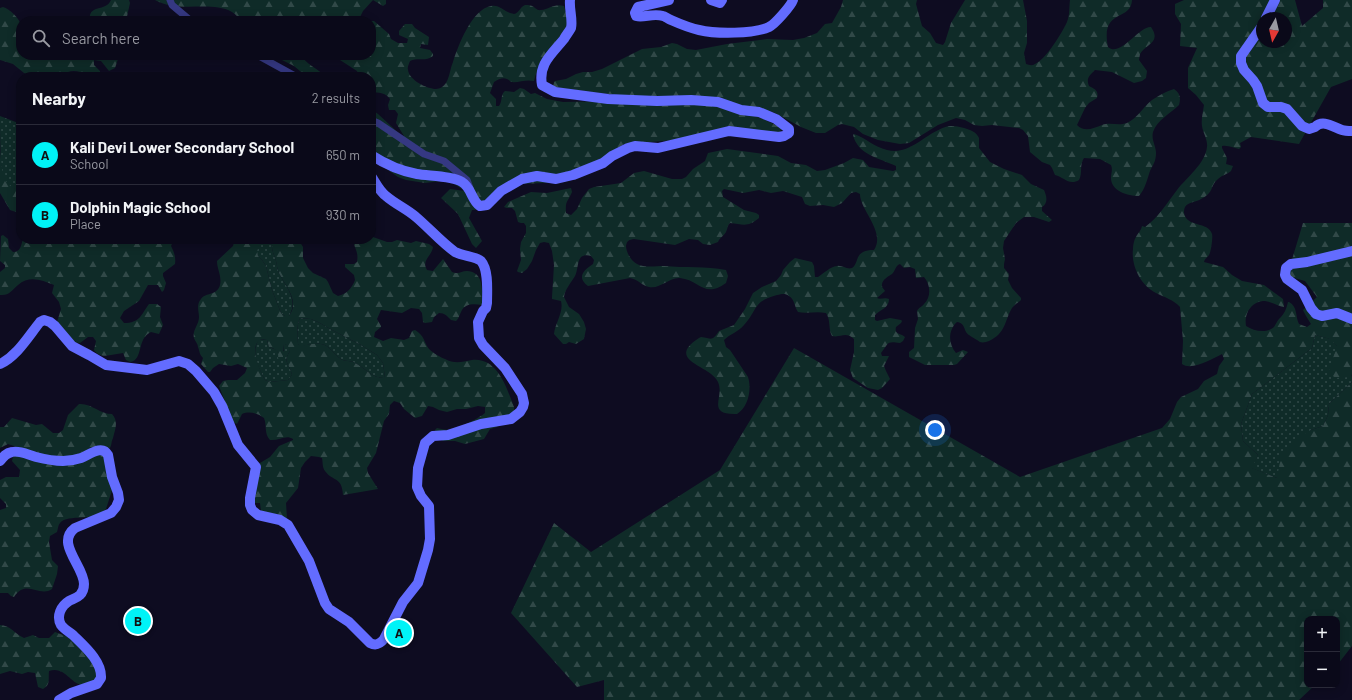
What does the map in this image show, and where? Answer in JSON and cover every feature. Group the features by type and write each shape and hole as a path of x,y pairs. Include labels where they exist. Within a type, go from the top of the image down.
{"main road":[{"path":"376,158 389,166 402,170 434,177 456,179 463,182 472,192 476,204 480,206 487,205 501,191 522,179 538,176 556,179 573,175 603,163 612,156 635,146 658,148 729,131 779,137 789,133 789,129 776,119 759,112 741,110 718,102 691,100 657,101 608,99 555,92 545,88 542,85 540,76 542,68 550,55 569,32 571,27 570,0"},
{"path":"669,0 638,7 635,13 636,16 662,16 701,30 714,32 755,31 771,26 788,8 793,0"},
{"path":"711,0 720,3 722,0"},
{"path":"1269,12 1275,0"},
{"path":"1256,35 1241,56 1241,63 1244,70 1257,86 1263,103 1268,107 1287,109 1302,126 1306,128 1315,128 1318,124 1324,123 1344,131 1352,131"},
{"path":"0,364 4,363 21,347 40,322 44,320 55,326 72,346 106,365 147,370 179,361 191,366 205,380 214,392 222,406 239,448 256,468 250,498 252,510 258,515 280,520 288,525 306,554 325,603 330,609 349,622 370,643 373,645 380,643 384,639 404,602 418,583 428,550 430,539 429,506 421,496 417,487 417,476 425,443 433,436 448,435 481,424 511,419 520,412 524,403 522,394 505,368 483,345 479,338 478,322 486,308 487,303 486,269 481,261 475,258 460,255 447,246 415,216 385,196 376,185"},
{"path":"1352,251 1291,264 1286,268 1285,275 1302,290 1311,308 1316,314 1322,316 1337,313 1352,319"},
{"path":"0,461 6,454 11,452 20,452 43,459 63,461 78,459 103,450 108,455 112,477 118,493 118,503 113,511 75,528 68,536 68,545 83,577 84,587 79,596 63,606 60,611 60,620 62,626 82,644 96,662 101,670 101,678 97,684 71,693 60,700"}],"street":[{"path":"170,0 172,5 185,16"},
{"path":"266,60 288,72"},
{"path":"376,122 424,154 444,161 467,180 472,192"}],"green space":[{"path":"111,0 129,0 130,3 127,16 90,16 94,10 109,4"},
{"path":"155,0 373,0 360,16 237,16 232,12 214,7 185,7 165,4"},
{"path":"373,0 386,0 386,4 383,6"},
{"path":"843,0 917,0 916,4 922,26 930,33 936,43 943,45 951,23 965,0 1023,0 1027,21 1027,43 1024,53 1026,64 1034,65 1044,57 1067,22 1070,0 1132,0 1127,11 1117,17 1108,26 1108,47 1113,49 1118,48 1141,31 1151,27 1154,32 1154,40 1142,51 1139,59 1147,71 1146,78 1142,81 1134,83 1112,72 1095,70 1088,81 1089,86 1097,92 1097,98 1089,103 1085,108 1077,125 1083,129 1086,129 1105,124 1127,123 1131,121 1152,100 1174,89 1178,92 1180,98 1179,105 1157,124 1153,132 1156,153 1154,163 1141,193 1139,196 1130,195 1117,189 1112,183 1111,165 1100,159 1084,158 1081,175 1079,180 1075,182 1069,182 1055,175 1050,165 1042,162 1030,152 1028,136 1019,128 974,125 965,120 956,118 938,125 909,143 900,144 878,140 863,134 854,127 842,124 825,133 816,133 773,112 738,105 640,98 553,87 555,81 566,79 583,72 592,72 602,69 642,49 661,47 672,43 687,49 696,50 767,39 793,40 804,38 817,33 825,24 832,23 841,7"},
{"path":"1184,0 1295,0 1302,26 1323,8 1323,0 1352,0 1352,79 1331,87 1299,144 1251,137 1240,143 1241,147 1239,149 1229,146 1222,146 1227,158 1226,164 1233,166 1231,171 1221,176 1215,182 1208,194 1199,200 1186,205 1184,212 1189,221 1206,227 1212,234 1210,253 1204,262 1223,267 1242,281 1264,285 1283,299 1284,307 1265,301 1256,303 1252,306 1247,313 1246,326 1260,331 1274,327 1283,315 1288,302 1294,306 1299,324 1307,327 1311,324 1303,310 1317,297 1305,281 1287,276 1303,223 1352,223 1351,377 1336,378 1328,373 1337,346 1330,339 1315,335 1312,348 1252,394 1241,424 1243,441 1258,455 1252,468 1277,478 1281,456 1297,438 1311,430 1323,426 1328,415 1329,404 1352,382 1352,646 1340,661 1340,616 1304,616 1304,688 1312,688 1299,700 604,700 604,680 577,687 511,613 554,523 591,552 720,470 794,348 1020,477 1162,428 1170,419 1177,402 1181,397 1198,389 1204,381 1217,374 1219,366 1224,359 1222,354 1196,365 1186,366 1182,364 1183,341 1180,307 1145,285 1135,268 1133,255 1134,241 1142,226 1145,227 1150,223 1162,210 1199,165 1206,153 1207,142 1202,123 1204,105 1188,88 1188,68 1197,48 1180,46 1181,24 1175,14 1175,4"},
{"path":"525,5 540,10 561,5 564,6 567,24 561,37 540,66 534,81 528,80 511,82 503,78 498,79 494,82 490,93 496,99 496,106 499,106 505,91 514,92 520,88 531,94 535,93 547,99 563,102 614,101 703,103 725,107 761,118 782,128 780,132 624,144 565,182 522,184 478,210 472,210 469,218 482,241 476,248 472,244 458,214 441,198 450,189 465,191 448,180 425,183 406,180 398,177 376,162 376,113 404,138 404,136 396,123 398,114 395,110 389,110 388,105 390,99 382,93 376,92 376,72 357,71 340,60 376,60 376,23 389,34 391,39 398,43 407,43 408,39 399,35 399,31 405,24 412,24 415,28 429,37 428,45 421,44 420,48 430,50 433,56 428,59 416,59 410,61 408,67 409,74 423,86 436,89 442,87 446,83 462,38 472,21 484,9 491,6 497,6 514,14"},
{"path":"3,7 16,17 16,60 94,60 94,65 100,72 23,72 13,64 0,60 0,8"},
{"path":"94,60 118,60 115,68 109,71 101,61"},
{"path":"282,60 304,60 320,72 301,72 294,66"},
{"path":"0,116 16,122 16,190 3,179"},
{"path":"950,126 962,127 974,132 979,138 979,148 990,162 1004,169 1022,175 1031,184 1044,190 1046,200 1042,207 1042,211 1052,220 1049,222 1034,217 1024,217 1016,223 1004,241 1004,268 1009,274 1008,280 1012,288 1021,300 1012,308 1002,331 995,338 989,341 980,342 967,333 962,324 957,322 954,325 950,337 953,349 956,353 963,350 968,352 957,364 925,365 909,357 909,352 914,348 915,328 918,319 917,311 927,301 929,287 924,277 916,278 915,269 910,267 904,268 900,264 882,284 885,291 877,298 887,298 889,299 889,302 875,315 875,320 877,321 890,318 901,320 901,323 896,327 896,331 898,334 905,337 900,343 892,342 888,344 881,353 882,356 889,356 884,366 890,379 882,388 878,390 868,388 853,378 850,370 854,352 854,339 848,335 832,336 826,313 798,312 792,299 785,294 763,300 744,325 724,340 726,347 730,350 748,377 750,387 746,403 737,414 727,414 722,412 718,404 720,388 718,382 714,376 688,358 686,352 689,346 701,337 712,338 719,331 734,325 745,309 753,293 776,281 783,270 795,258 812,262 815,277 818,277 834,267 839,266 852,268 860,254 874,250 877,243 875,229 861,200 860,194 856,192 851,193 842,203 834,207 823,205 810,206 805,204 802,197 783,191 771,193 759,190 743,193 724,189 722,191 723,197 744,210 756,213 759,215 759,218 748,224 730,223 727,231 718,242 710,245 703,244 698,240 689,239 675,245 634,239 628,241 626,248 629,256 635,263 640,265 726,270 728,276 726,283 712,289 707,289 687,279 680,278 672,279 661,285 653,287 649,287 630,278 588,286 582,280 582,277 584,271 593,264 594,260 591,256 582,256 575,276 564,297 569,307 579,314 586,329 584,339 576,344 569,342 563,344 554,334 562,305 561,301 552,299 554,265 549,243 540,243 527,269 522,273 517,271 521,260 521,242 526,233 526,226 524,223 518,222 515,211 512,208 504,207 508,202 531,192 547,193 571,188 572,192 566,203 566,213 571,215 577,209 582,198 589,189 621,183 634,173 644,171 672,179 682,179 705,161 708,153 727,149 778,156 791,163 806,165 817,171 825,170 853,158 863,160 869,167 893,171 896,170 896,166 876,158 864,151 859,147 853,135 854,134 882,149 896,151 912,146 934,132"},
{"path":"0,151 2,170 6,181 9,185 16,189 16,212 10,210 0,193"},
{"path":"3,235 8,239 9,248 13,252 18,251 22,244 172,244 175,264 163,273 166,283 164,290 162,292 158,285 148,285 139,301 124,311 120,318 124,323 134,322 140,318 149,304 157,304 161,307 160,317 163,325 159,334 151,332 146,335 143,339 137,357 130,362 126,360 123,353 103,356 97,353 94,350 96,341 93,337 88,337 80,343 74,341 57,322 61,309 59,302 52,293 54,285 40,280 31,279 22,282 8,294 0,295 0,272 5,268 5,265 0,261 1,236"},
{"path":"376,238 387,242 397,240 411,243 416,241 429,244 433,247 425,263 427,270 433,271 443,259 454,273 467,271 473,272 477,275 481,284 482,305 473,304 465,307 456,321 451,320 444,314 439,313 434,317 432,322 425,323 423,322 422,313 419,309 411,308 402,313 381,310 377,319 381,327 375,332 374,337 383,341 391,338 404,340 409,338 412,331 415,330 422,337 429,349 448,361 461,362 481,360 489,364 495,369 504,383 514,407 514,412 503,418 497,427 490,429 484,439 465,444 455,441 443,441 436,434 435,430 437,428 450,430 463,426 485,413 485,407 478,406 447,412 428,406 422,416 415,418 404,409 400,403 394,401 390,405 389,414 384,421 376,453 367,468 368,473 378,489 343,495 339,482 324,469 322,458 311,456 301,468 298,488 286,503 287,519 279,515 261,511 260,503 249,503 260,463 270,457 279,446 293,439 285,437 270,440 267,435 264,418 256,414 242,414 237,424 233,422 219,386 223,381 237,380 245,373 247,368 238,364 231,366 219,364 208,372 201,364 203,358 194,338 199,320 199,301 206,295 216,291 219,288 220,279 217,261 234,244 260,244 257,251 258,256 266,266 272,290 281,313 285,316 289,316 292,310 293,299 279,273 272,244 301,244 303,247 303,258 308,268 313,273 326,279 333,293 338,296 349,290 355,280 354,275 345,267 345,264 354,264 357,262 354,244 376,244","holes":["300,318 311,319 377,355 383,363 385,378 377,377 359,365 343,360 324,345 316,344 300,346 298,344 298,324","261,339 267,340 269,347 274,349 278,354 279,360 283,357 284,344 288,346 290,351 287,361 292,375 288,380 270,382 265,380 256,359 255,347"]},
{"path":"260,244 272,244 279,273 292,299 292,310 289,316 285,316 281,313 272,290 266,266 256,251"},
{"path":"300,318 311,319 318,322 377,355 383,363 385,378 377,377 353,362 343,360 324,345 313,344 300,347 298,344 298,324"},
{"path":"1315,335 1331,339 1337,346 1351,377 1352,374 1352,382 1329,404 1328,415 1323,426 1311,430 1277,478 1251,468 1258,455 1243,441 1241,424 1252,394 1312,348"},
{"path":"259,339 267,340 269,347 277,350 278,353 284,351 284,344 289,346 290,351 287,361 292,375 288,380 270,382 265,380 255,355 256,344"},
{"path":"79,404 88,405 108,414 112,414 116,423 110,448 90,448 105,456 113,487 106,509 95,516 64,520 59,524 57,532 50,536 49,542 52,560 58,566 52,589 42,591 28,588 23,589 14,597 8,593 0,593 0,510 6,508 6,504 0,498 0,480 6,477 19,477 20,470 12,461 13,457 19,455 20,448 8,444 0,448 0,427 4,427 12,418 36,425 42,424 53,433 59,433 63,430 68,415"},
{"path":"0,625 7,626 24,638 33,635 39,638 49,638 55,632 71,638 96,664 98,679 86,685 81,685 60,671 49,671 49,681 43,689 38,687 35,673 28,672 22,674 10,671 0,674"}],"place":[{"name":"Dolphin Magic School","path":"138,621"},
{"name":"Kali Devi Lower Secondary School","path":"399,633"}]}
